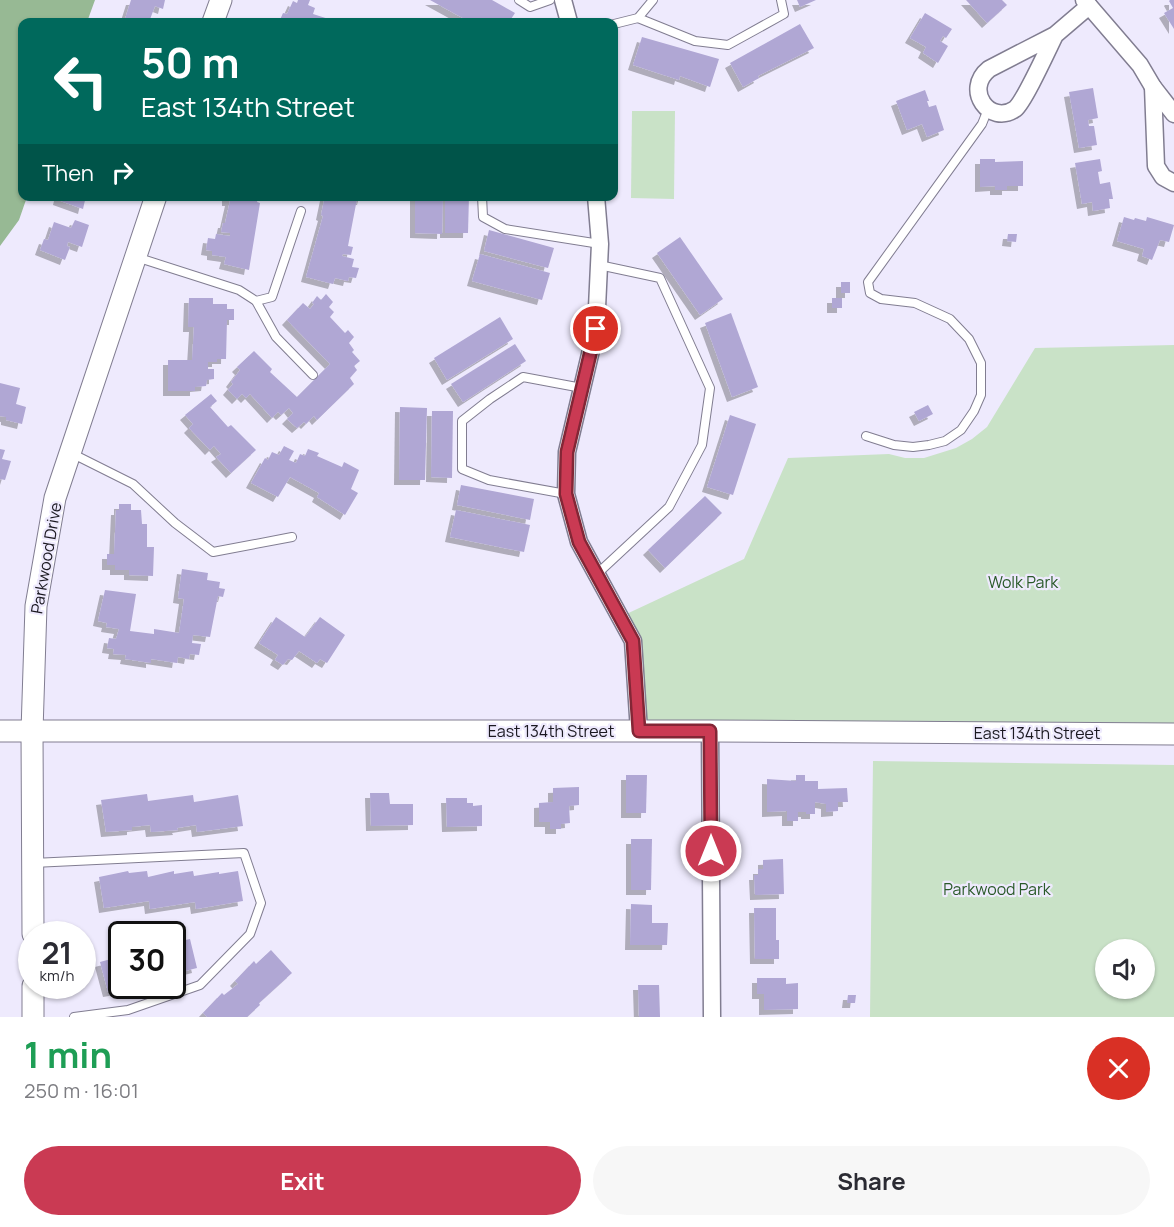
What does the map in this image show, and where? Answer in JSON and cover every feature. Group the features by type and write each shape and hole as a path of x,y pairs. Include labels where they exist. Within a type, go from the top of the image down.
{"street":[{"path":"214,18 221,0"},
{"path":"563,0 568,18"},
{"path":"1055,35 989,69 980,79 978,92 982,104 988,109 1001,113 1014,109 1020,104 1055,35 1086,3 1140,65 1153,87 1174,114"},
{"path":"1153,87 1156,166 1163,177 1174,183"},
{"name":"Parkwood Drive","path":"33,921 32,731 36,606 56,498 154,201"},
{"path":"596,201 600,244 596,329 567,452 566,494 579,542 633,641 639,731"},
{"name":"East 134th Street","path":"0,731 710,731 1174,734"},
{"path":"710,731 712,1017"},
{"path":"33,999 33,1017"}],"lane":[{"path":"519,0 530,7 550,0"},
{"path":"638,18 652,0"},
{"path":"618,23 638,18 695,41 728,45 784,14 781,0"},
{"path":"866,436 894,445 913,447 945,441 961,430 975,411 981,395 981,363 969,339 950,319 915,303 881,299 870,293 868,282 982,124 988,109"},
{"path":"482,201 483,217 505,230 600,244"},
{"path":"256,302 272,297 301,211"},
{"path":"136,257 239,290 256,302 276,338 313,375"},
{"path":"597,574 669,507 702,446 711,388 660,278 599,266"},
{"path":"566,494 489,480 462,469 462,421 523,377 582,388"},
{"path":"70,453 133,484 175,523 213,552 292,537"},
{"path":"33,863 244,853 261,903 250,934 200,985 129,1010 74,1017"}],"green space":[{"path":"0,0 95,0 88,18 18,18 18,201 26,201 19,220 0,246"},
{"path":"632,111 675,111 674,199 631,198"},
{"name":"Wolk Park","path":"1174,345 1174,734 639,731 633,641 620,617 744,559 788,458 889,454 905,458 924,458 956,448 987,427 1035,348"},
{"name":"Parkwood Park","path":"873,761 1174,765 1174,1017 870,1017"}],"building":[{"path":"131,0 165,0 163,9 155,6 150,18 125,18"},
{"path":"298,0 310,0 308,5 315,8 313,14 326,18 281,18 283,13 287,14 293,1 297,3"},
{"path":"430,0 492,0 515,13 512,18 463,18"},
{"path":"797,0 816,0 800,7"},
{"path":"966,0 1002,0 1007,5 987,23"},
{"path":"1170,0 1174,0 1174,29 1164,13 1173,8"},
{"path":"925,13 952,29 946,38 943,36 940,41 948,46 938,63 923,53 926,47 910,38"},
{"path":"800,24 814,48 758,76 759,78 743,87 730,63"},
{"path":"642,37 719,59 710,87 680,76 679,80 633,65"},
{"path":"1093,88 1098,118 1088,120 1089,126 1094,126 1097,145 1079,148 1069,92"},
{"path":"925,90 929,107 936,105 944,130 927,137 922,124 907,130 896,101"},
{"path":"980,159 995,159 995,162 1023,161 1023,186 1007,186 1007,190 995,190 995,186 980,187"},
{"path":"1100,159 1102,171 1098,172 1100,184 1110,182 1113,199 1109,199 1110,208 1093,211 1092,202 1082,204 1075,163"},
{"path":"61,201 85,201 83,209"},
{"path":"230,201 257,201 260,203 249,270 224,264 226,257 212,255 212,251 206,250 208,238 215,239 216,234 230,236 230,233 221,232 223,223 225,223"},
{"path":"324,201 357,201 348,246 353,247 351,255 343,254 342,256 354,259 352,267 359,268 356,278 349,277 348,281 335,278 333,284 306,277 323,216 321,215"},
{"path":"415,201 443,201 442,234 415,233"},
{"path":"445,201 469,201 468,233 445,233"},
{"path":"1124,217 1146,221 1147,217 1174,225 1169,242 1160,240 1152,260 1142,256 1144,249 1117,241"},
{"path":"75,220 89,225 82,247 68,242 67,246 70,247 65,260 40,250 44,239 48,240 54,222 71,228"},
{"path":"489,230 554,248 548,268 484,251"},
{"path":"1008,234 1017,234 1016,242 1007,241"},
{"path":"680,237 723,299 700,315 657,253"},
{"path":"480,254 550,273 542,300 472,281"},
{"path":"841,282 850,282 850,293 841,293"},
{"path":"326,294 333,302 329,307 334,312 330,317 345,333 348,330 354,337 349,343 354,350 352,352 360,361 354,366 357,370 350,378 354,384 317,420 314,416 306,424 304,422 297,428 287,419 293,413 289,408 281,415 278,412 272,418 250,394 246,398 242,394 237,399 228,390 240,370 237,367 254,351 272,369 270,372 297,397 330,364 287,320 303,303 310,309 317,296 321,300"},
{"path":"189,298 213,298 213,304 227,304 227,309 234,309 234,320 227,320 226,359 208,362 208,369 214,369 214,379 207,380 206,386 195,387 195,391 168,391 168,360 192,360 194,327 188,327"},
{"path":"832,298 842,298 842,308 832,308"},
{"path":"731,313 758,387 732,397 705,323"},
{"path":"500,317 513,339 447,380 434,358"},
{"path":"515,344 526,361 463,402 451,384"},
{"path":"0,383 20,388 16,404 26,407 22,424 0,416"},
{"path":"211,394 217,401 210,407 228,427 231,425 256,450 231,473 216,457 221,454 214,446 210,450 189,428 193,424 185,415"},
{"path":"928,405 933,414 919,421 914,412"},
{"path":"400,407 427,408 425,480 399,480"},
{"path":"432,411 453,411 452,478 431,477"},
{"path":"730,415 756,424 733,495 707,487"},
{"path":"284,446 294,451 289,460 296,463 300,454 305,456 308,449 319,453 317,456 342,467 344,462 359,470 351,489 358,493 345,515 317,497 319,493 290,477 278,497 251,483 265,458 268,460 272,452 279,455"},
{"path":"0,449 5,450 2,459 11,461 5,480 0,479"},
{"path":"461,485 534,499 530,520 457,505"},
{"path":"705,496 722,513 665,568 648,550"},
{"path":"119,504 131,504 131,510 141,510 142,524 147,524 147,547 154,547 153,576 129,575 129,570 115,570 115,565 107,565 107,554 114,554 116,510 119,510"},
{"path":"456,510 530,525 524,552 450,537"},
{"path":"182,569 208,573 207,580 220,582 219,588 225,589 223,597 218,596 210,637 193,635 192,643 201,644 199,655 190,654 189,659 178,657 177,663 151,659 151,663 125,659 126,655 113,654 114,649 107,648 109,638 116,639 119,629 106,627 107,623 98,621 105,590 136,594 130,631 154,634 154,629 179,633 184,599 178,598"},
{"path":"276,617 305,637 320,617 345,635 327,663 320,659 317,663 299,651 292,660 288,659 283,665 275,660 278,655 259,643"},
{"path":"626,775 647,775 646,813 626,813"},
{"path":"796,775 805,775 805,781 818,781 818,789 847,788 848,802 838,802 838,811 826,812 826,804 815,802 815,814 798,812 798,821 787,821 787,811 767,812 767,779 796,781"},
{"path":"579,787 579,805 569,806 570,823 561,824 561,829 550,829 550,822 539,822 539,803 553,802 553,788"},
{"path":"370,793 389,793 390,804 413,804 413,825 371,826"},
{"path":"147,794 148,801 193,795 194,802 238,795 243,826 197,832 196,825 177,828 178,830 151,832 150,825 132,827 132,830 106,832 101,800"},
{"path":"446,798 467,798 467,803 473,803 473,806 482,805 482,826 447,827"},
{"path":"631,839 652,839 651,890 631,890"},
{"path":"783,859 784,894 755,895 754,875 758,875 758,869 763,869 763,860"},
{"path":"128,871 129,873 147,871 148,877 174,871 174,874 193,871 194,876 238,871 243,901 196,909 195,902 150,909 149,901 104,908 99,877"},
{"path":"631,904 652,905 652,923 668,923 667,945 630,945"},
{"path":"754,908 776,908 776,940 779,940 779,959 755,959"},
{"path":"190,939 197,968 186,971 186,940"},
{"path":"271,950 292,973 259,1003 260,1005 247,1017 207,1017 203,1013 222,993 224,995 238,984 235,981 254,961 256,964"},
{"path":"108,960 108,992 100,962"},
{"path":"757,978 786,978 786,984 798,983 798,1009 764,1010 764,994 757,994"},
{"path":"638,985 659,985 660,1017 639,1017"},
{"path":"848,995 856,995 855,1003 847,1003"}],"route":[{"path":"596,329 567,452 566,494 579,542 633,641 639,731 710,731 711,851"}]}
